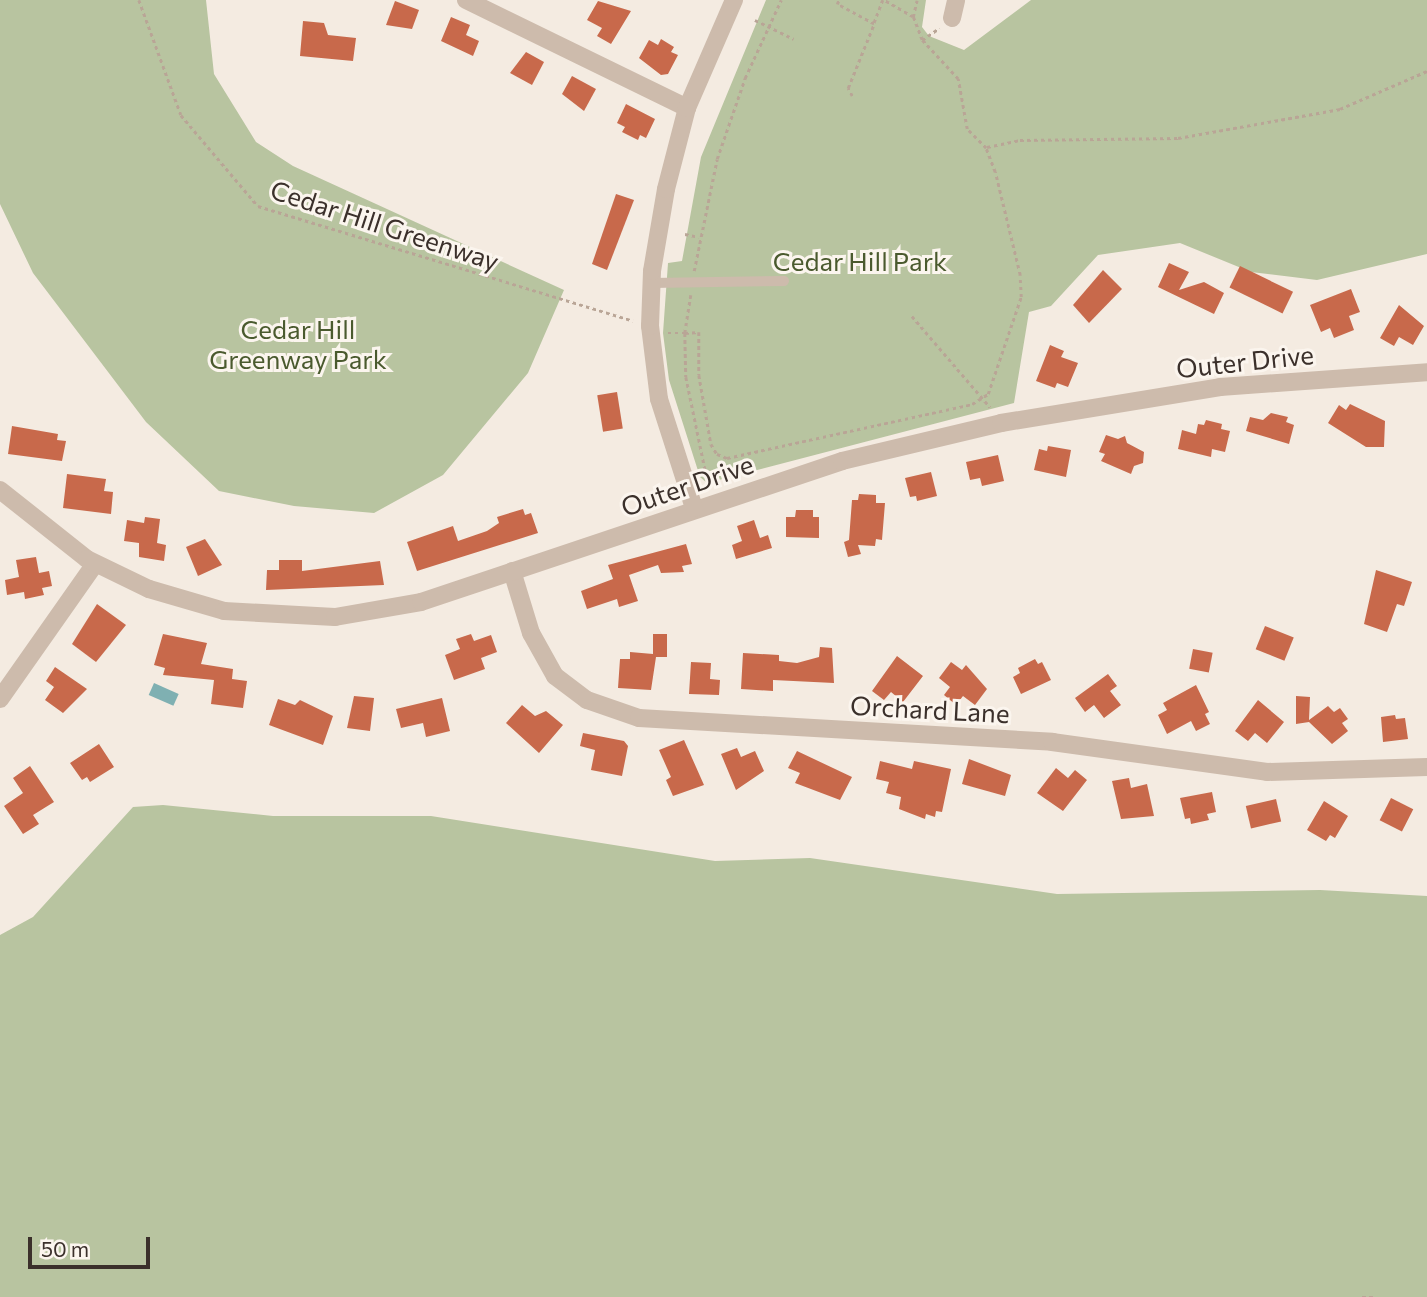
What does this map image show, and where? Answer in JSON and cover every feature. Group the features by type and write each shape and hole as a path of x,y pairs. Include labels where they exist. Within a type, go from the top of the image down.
{"street":[{"path":"467,0 687,107"},
{"path":"694,508 659,399 650,330 652,283 666,189 687,107 734,0"},
{"path":"952,18 956,0"},
{"name":"Outer Drive","path":"0,490 95,564 159,593 212,608 308,619 370,614 412,604 712,502 842,461 996,424 1220,387 1427,372"},
{"path":"0,699 95,564"},
{"name":"Orchard Lane","path":"512,571 531,633 555,676 587,700 639,718 1052,742 1266,772 1427,767"}],"lane":[{"path":"652,283 784,281"}],"path":[{"name":"Cedar Hill Greenway","path":"139,0 181,115 258,206 650,330 685,333"},
{"path":"712,502 686,377 685,333 699,237 717,159 768,26 781,0"},
{"path":"839,0 837,4 874,24"},
{"path":"852,96 848,88 882,0 913,17"},
{"path":"917,0 913,17 922,40 958,79 967,129 986,148 1007,215 1021,298 984,399"},
{"path":"922,40 952,18"},
{"path":"755,20 794,39"},
{"path":"986,148 1020,140 1178,138 1340,109 1427,71"},
{"path":"685,234 699,237"},
{"path":"912,316 984,399 996,424"},
{"path":"685,333 699,332 699,375 711,444 717,454 727,458 984,399"},
{"path":"1362,1297 1375,1297"}],"green space":[{"name":"Cedar Hill Greenway Park","path":"0,0 206,0 214,74 256,142 293,166 564,290 528,373 443,475 374,513 294,506 219,491 146,422 33,273 0,204"},
{"name":"Cedar Hill Park","path":"766,0 926,0 922,27 929,36 964,50 1031,0 1427,0 1427,254 1317,280 1251,272 1180,243 1098,255 1051,306 1029,312 1014,403 707,483 700,477 669,380 663,333 668,263 682,261 701,157"},
{"path":"163,805 273,816 431,816 715,861 810,858 1057,894 1320,890 1427,896 1427,1297 0,1297 0,935 33,917 133,807"}],"water":[{"path":"154,683 179,694 173,706 149,695"}],"building":[{"path":"395,1 419,10 412,29 386,25"},
{"path":"598,1 631,11 611,44 597,36 602,28 587,20"},
{"path":"451,17 470,25 466,35 479,41 473,56 441,41"},
{"path":"303,21 324,23 328,35 356,38 353,61 300,56"},
{"path":"661,39 674,47 671,52 678,55 668,74 661,75 639,58 649,40 658,45"},
{"path":"526,52 544,62 532,85 510,73"},
{"path":"572,76 596,89 584,111 562,94"},
{"path":"626,104 655,119 646,138 640,135 638,140 622,132 625,127 617,123"},
{"path":"616,194 634,200 607,270 592,264"},
{"path":"1169,263 1189,272 1179,290 1204,282 1224,293 1214,314 1158,287"},
{"path":"1240,266 1293,292 1283,313 1229,288"},
{"path":"1103,270 1122,289 1089,323 1073,305"},
{"path":"1351,289 1360,312 1349,316 1354,330 1334,338 1330,328 1321,332 1310,305"},
{"path":"1399,305 1424,326 1413,345 1399,337 1394,346 1380,338"},
{"path":"1050,345 1064,351 1061,357 1078,363 1068,387 1057,383 1055,388 1036,381"},
{"path":"617,392 623,429 603,432 597,395"},
{"path":"1350,404 1385,421 1384,447 1366,447 1328,423 1339,405 1346,410"},
{"path":"1271,413 1288,417 1286,422 1294,425 1289,444 1246,431 1250,417 1263,420"},
{"path":"1206,420 1222,424 1221,429 1230,431 1225,452 1212,449 1211,457 1178,449 1182,430 1196,434 1198,424 1204,425"},
{"path":"12,426 58,434 57,440 66,441 62,461 8,454"},
{"path":"1106,435 1118,439 1125,436 1127,443 1144,452 1143,463 1134,466 1131,474 1101,461 1105,454 1099,452"},
{"path":"1048,446 1071,450 1066,477 1034,470 1039,449 1047,451"},
{"path":"998,455 1004,481 982,486 980,478 970,480 966,462"},
{"path":"931,472 937,496 917,501 916,496 910,497 905,478"},
{"path":"67,474 106,479 104,491 113,492 111,514 63,508"},
{"path":"859,494 876,495 876,503 885,503 882,540 876,539 875,546 858,545 861,554 848,557 844,542 849,540 852,500 858,500"},
{"path":"523,509 525,515 531,513 538,533 417,571 407,542 453,526 458,541 487,531 499,523 497,517"},
{"path":"796,510 813,510 813,517 819,517 819,538 786,537 786,517 795,517"},
{"path":"145,517 160,519 157,543 166,545 164,561 139,557 139,543 124,541 127,520 144,523"},
{"path":"754,520 760,538 768,535 772,548 736,559 732,545 742,541 737,526"},
{"path":"205,539 222,565 198,576 186,547"},
{"path":"686,544 692,564 682,566 684,572 661,573 658,565 629,575 638,601 619,607 617,599 587,609 581,591 613,579 608,565"},
{"path":"36,557 39,573 49,571 52,586 42,588 44,595 25,599 24,592 7,595 5,580 19,577 16,560"},
{"path":"279,560 302,560 302,571 380,561 384,585 266,590 267,570 279,570"},
{"path":"1376,570 1412,582 1404,606 1397,604 1387,632 1364,624"},
{"path":"97,604 126,625 96,662 72,644"},
{"path":"1265,626 1294,638 1284,661 1256,649"},
{"path":"163,634 207,643 201,664 233,669 232,679 247,681 243,708 211,704 214,680 163,675 165,668 154,665"},
{"path":"471,634 474,641 491,635 497,652 481,658 485,669 454,680 445,655 460,649 456,639"},
{"path":"653,634 667,634 667,657 656,657 651,690 618,688 620,659 630,659 630,652 653,654"},
{"path":"820,647 832,648 834,683 773,680 773,691 741,689 743,653 779,655 779,661 797,663 819,657"},
{"path":"1193,649 1213,653 1209,672 1189,669"},
{"path":"897,656 923,676 903,702 891,692 884,700 872,691"},
{"path":"1035,659 1038,664 1042,662 1051,680 1021,694 1013,677 1020,673 1018,668"},
{"path":"691,662 711,663 710,679 720,680 719,695 689,694"},
{"path":"951,662 962,670 966,665 987,689 975,705 963,696 956,705 944,695 950,687 939,678"},
{"path":"55,667 87,689 63,713 45,700 54,687 46,681"},
{"path":"1108,674 1117,686 1110,691 1121,705 1104,718 1094,705 1085,712 1075,698"},
{"path":"1196,685 1209,712 1205,714 1210,724 1196,731 1191,721 1167,734 1158,715 1167,710 1163,703"},
{"path":"354,696 374,698 370,731 347,728"},
{"path":"1296,696 1310,697 1309,720 1328,706 1334,712 1340,708 1348,719 1342,723 1348,731 1332,744 1309,722 1296,724"},
{"path":"442,698 450,731 426,737 423,723 401,728 396,709"},
{"path":"278,699 295,705 300,700 333,716 323,745 269,725"},
{"path":"1258,700 1284,722 1267,743 1255,733 1248,741 1235,731"},
{"path":"522,705 535,716 546,711 563,725 539,753 506,723"},
{"path":"1395,715 1396,719 1405,718 1408,739 1383,742 1381,717"},
{"path":"583,733 624,741 628,746 622,776 591,770 595,750 580,746"},
{"path":"684,740 704,785 673,796 666,780 671,777 659,750"},
{"path":"99,744 114,767 90,782 87,777 82,780 70,763"},
{"path":"737,748 741,757 755,751 764,771 736,790 721,754"},
{"path":"797,751 852,777 840,800 795,783 800,773 788,768"},
{"path":"969,759 1011,775 1005,796 962,784"},
{"path":"880,761 912,769 914,761 951,769 942,812 936,811 935,817 926,814 925,819 899,809 901,797 886,793 889,782 876,779"},
{"path":"30,766 54,802 33,815 39,824 23,834 4,806 23,793 13,778"},
{"path":"1056,768 1068,778 1075,770 1087,780 1063,811 1037,793"},
{"path":"1129,778 1131,788 1147,784 1154,816 1121,819 1112,781"},
{"path":"1212,792 1216,812 1207,814 1209,820 1191,824 1190,818 1185,819 1180,798"},
{"path":"1391,798 1413,809 1402,832 1380,820"},
{"path":"1276,799 1281,821 1251,828 1246,806"},
{"path":"1324,801 1348,816 1335,838 1330,835 1326,841 1307,830"}]}
